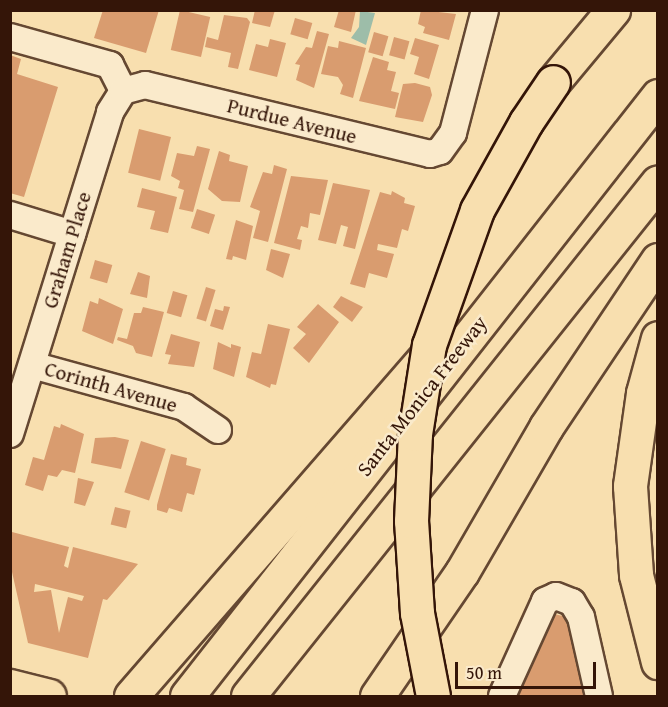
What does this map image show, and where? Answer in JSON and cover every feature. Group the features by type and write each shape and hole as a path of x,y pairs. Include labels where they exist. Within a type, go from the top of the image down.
{"highway":[{"path":"433,696 417,614 411,521 415,434 429,345 477,210 526,122 553,82 613,10"},
{"name":"Santa Monica Freeway","path":"187,696 657,96"},
{"path":"255,688 657,182"},
{"path":"381,692 462,572 546,427 657,260"},
{"path":"131,696 453,326 508,286"},
{"path":"657,338 643,393 630,486 636,575 657,662"}],"main road":[{"path":"10,686 50,696"}],"street":[{"name":"Purdue Avenue","path":"134,88 419,153 440,151 453,133 485,10"},
{"path":"10,37 73,55 88,56 110,65 134,88"},
{"name":"Graham Place","path":"10,434 110,112 134,88"},
{"path":"10,215 72,234"},
{"name":"Corinth Avenue","path":"32,365 184,407 219,430"},
{"path":"502,696 545,601 556,596 572,602 581,617 599,696"}],"shaded area":[{"path":"360,11 375,13 366,45 351,38 359,27"}],"building":[{"path":"103,10 159,10 146,53 94,38"},
{"path":"180,10 210,17 201,57 171,50"},
{"path":"255,10 275,10 270,27 252,23"},
{"path":"339,10 356,10 351,32 334,27"},
{"path":"421,10 456,14 449,40 423,33 425,27 418,24"},
{"path":"224,15 247,18 250,22 238,69 228,67 231,53 205,47 207,37 218,40"},
{"path":"295,18 312,23 308,39 290,34"},
{"path":"317,31 329,34 314,88 296,80 300,65 295,64 306,47 312,48"},
{"path":"374,32 388,36 383,56 368,52"},
{"path":"394,37 409,41 405,59 389,55"},
{"path":"415,38 439,45 429,79 414,74 419,57 410,54"},
{"path":"270,39 286,43 277,77 249,70 256,44 268,47"},
{"path":"339,41 366,48 353,98 340,94 343,85 338,77 321,74 328,46 338,48"},
{"path":"10,55 21,59 17,74 58,87 24,197 10,193"},
{"path":"373,57 389,62 387,70 396,72 391,91 399,93 395,109 359,101"},
{"path":"415,83 430,87 432,95 423,122 395,117 403,84"},
{"path":"139,129 171,137 160,181 128,173"},
{"path":"197,146 210,149 193,212 179,209 184,190 178,188 180,181 171,176 177,153 194,156"},
{"path":"219,151 230,155 229,161 248,166 240,202 222,201 208,189"},
{"path":"274,165 287,169 268,242 253,238 260,211 250,207 263,172 272,174"},
{"path":"291,176 328,180 320,215 310,213 308,228 301,226 297,239 302,240 300,250 274,243"},
{"path":"333,183 370,190 355,249 343,246 348,227 341,225 336,244 318,240"},
{"path":"142,188 177,197 168,233 150,229 155,211 137,207"},
{"path":"392,191 405,198 404,203 415,206 408,231 402,229 397,248 378,244 377,250 394,254 387,278 369,273 365,288 350,284 380,192 391,195"},
{"path":"197,209 215,215 209,234 191,228"},
{"path":"236,220 253,226 246,260 233,256 232,260 226,259"},
{"path":"271,249 290,254 283,278 266,270"},
{"path":"95,260 112,265 107,283 90,278"},
{"path":"138,272 150,276 147,298 130,294"},
{"path":"206,287 216,290 206,321 196,319"},
{"path":"173,291 187,295 181,317 167,313"},
{"path":"341,296 363,307 352,322 333,307"},
{"path":"99,298 123,309 113,344 82,331 90,301 98,304"},
{"path":"318,304 339,322 309,363 293,348 306,334 297,327"},
{"path":"224,306 230,307 223,330 210,326 215,309 223,311"},
{"path":"143,307 164,312 152,357 136,353 133,346 117,340 118,337 127,339 134,313 141,313"},
{"path":"268,324 290,329 276,385 271,384 270,388 246,377 252,352 261,354"},
{"path":"171,334 200,342 194,367 168,364 171,355 165,354"},
{"path":"218,342 231,348 231,344 241,347 234,377 213,369"},
{"path":"61,424 84,434 75,473 62,470 57,477 48,475 43,491 25,485 33,457 44,460 54,426 60,428"},
{"path":"115,437 129,440 121,469 91,463 95,438"},
{"path":"141,441 166,449 149,500 124,492"},
{"path":"171,454 187,458 186,465 201,469 194,495 187,493 182,512 169,508 167,513 157,510 157,505"},
{"path":"78,478 94,482 85,506 74,503"},
{"path":"115,507 131,511 126,528 111,524"},
{"path":"12,532 69,547 64,566 68,568 73,547 138,564 107,600 103,599 88,658 28,643 12,572","holes":["35,584 84,596 82,601 68,597 59,633 51,590 34,592"]},
{"path":"550,613 567,617 588,696 512,696"}]}
